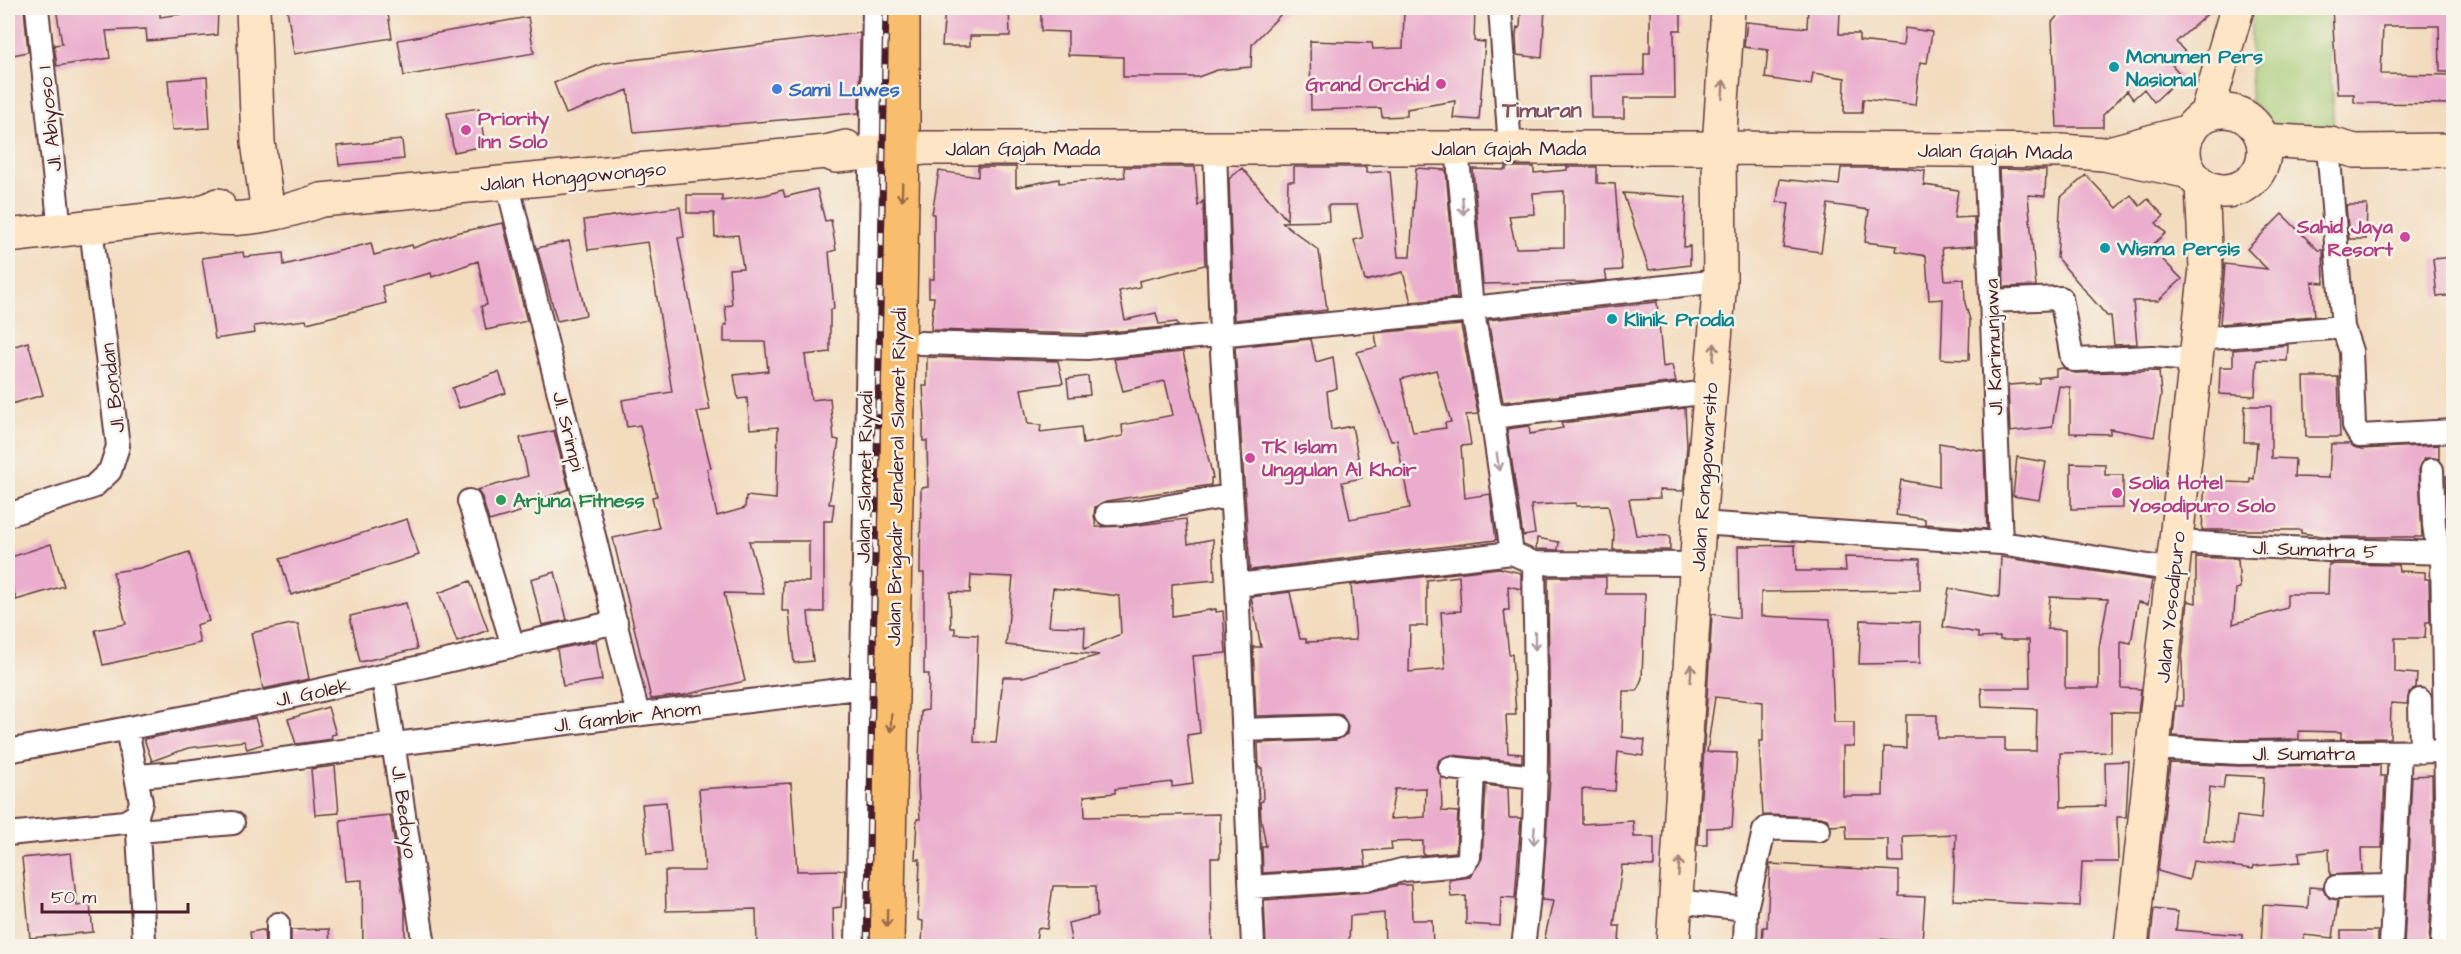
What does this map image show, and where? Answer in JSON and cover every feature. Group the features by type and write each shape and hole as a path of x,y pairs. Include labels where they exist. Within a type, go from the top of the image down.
{"main road":[{"path":"254,8 261,206"},
{"name":"Jalan Brigadir Jenderal Slamet Riyadi","path":"887,946 897,342 893,148 903,8"},
{"name":"Jalan Ronggowarsito","path":"1673,946 1699,523 1720,281 1719,148 1728,8"},
{"path":"2237,8 2240,114"},
{"path":"2198,123 2229,111 2240,114 2258,129 2263,152 2254,179 2238,189 2219,191 2196,178 2185,159 2185,144 2198,123 2237,8"},
{"name":"Jalan Gajah Mada","path":"2104,154 2198,123"},
{"path":"2263,152 2330,144 2342,155 2454,150"},
{"name":"Jalan Honggowongso","path":"8,236 199,214 214,206 261,206 298,196 321,201 826,152 836,156 893,148"},
{"name":"Jalan Gajah Mada","path":"893,148 1719,148 1985,151 2104,154 2196,178"},
{"name":"Jalan Yosodipuro","path":"2132,946 2206,268 2196,178"},
{"name":"Jalan Yosodipuro","path":"2206,268 2238,189"}],"street":[{"name":"Jl. Abiyoso 1","path":"37,8 75,229"},
{"name":"Jalan Slamet Riyadi","path":"857,946 860,688 893,148 874,8"},
{"path":"1500,8 1510,148"},
{"path":"1215,148 1221,336 1229,496 1237,585 1253,946"},
{"path":"1457,148 1472,309 1492,417 1512,553"},
{"name":"Jl. Karimunjawa","path":"1985,151 2001,543"},
{"path":"2342,155 2343,327 2350,351 2355,431 2367,437 2454,431"},
{"name":"Jl. Srimpi","path":"507,183 638,715"},
{"name":"Jl. Bondan","path":"8,515 93,487 110,471 118,446 75,229"},
{"path":"921,343 1087,348 1221,336 1720,281"},
{"path":"1991,301 2061,298 2073,359 2151,357 2343,327"},
{"path":"1492,417 1710,392"},
{"path":"2432,470 2434,525 2444,553 2450,752 2442,946"},
{"path":"1107,514 1130,513 1229,496"},
{"path":"470,501 513,646"},
{"name":"Jl. Sumatra 5","path":"1699,523 2175,556 2444,553"},
{"path":"1237,585 1512,553 1534,563 1697,564"},
{"path":"1523,946 1529,904 1537,777 1534,563"},
{"name":"Jl. Golek","path":"8,751 383,677 616,622"},
{"name":"Jl. Bedoyo","path":"383,677 424,946"},
{"name":"Jl. Gambir Anom","path":"136,776 179,773 395,744 893,684"},
{"path":"2391,946 2394,886 2420,700"},
{"path":"1244,730 1335,727"},
{"path":"127,729 141,801 138,823 144,940"},
{"name":"Jl. Sumatra","path":"2154,748 2239,753 2450,752"},
{"path":"1450,768 1537,777"},
{"path":"1252,887 1368,879 1402,870 1463,865 1469,857 1473,771"},
{"path":"8,834 125,822 233,823"},
{"path":"1745,946 1746,909 1764,831 1767,828 1819,830"},
{"path":"2336,887 2394,886"},
{"path":"1676,901 1746,909"},
{"path":"278,924 278,946"}],"green space":[{"path":"2251,10 2327,13 2334,132 2280,134 2251,102"}],"building":[{"path":"8,8 24,8 28,52 8,56"},
{"path":"56,8 160,8 160,17 218,9 217,35 147,41 146,29 106,31 110,58 57,66 54,45 62,44"},
{"path":"287,8 387,8 392,38 294,54"},
{"path":"945,8 1009,8 1010,36 970,36 970,46 942,46"},
{"path":"1068,8 1287,8 1252,44 1251,67 1217,70 1198,77 1123,77 1123,57 1068,55 1068,32 1041,31 1041,11 1068,11"},
{"path":"1404,8 1475,8 1474,41 1485,42 1479,120 1453,118 1455,101 1407,109 1407,116 1382,117 1381,108 1311,110 1310,41 1372,43 1373,49 1403,48"},
{"path":"1521,8 1545,8 1542,58 1517,55 1516,37 1517,27 1520,28"},
{"path":"1650,8 1681,8 1681,30 1674,30 1675,98 1624,98 1624,118 1591,118 1590,76 1644,75 1644,53 1650,53"},
{"name":"Monumen Pers Nasional","path":"2065,8 2214,8 2176,42 2186,53 2172,65 2182,76 2154,102 2144,89 2133,99 2127,91 2103,115 2103,127 2057,127 2052,22"},
{"path":"2332,8 2454,8 2454,72 2440,72 2439,26 2383,26 2381,74 2454,75 2454,104 2359,103 2354,102 2354,94 2337,94"},
{"path":"1808,9 1840,11 1839,34 1859,34 1859,41 1903,46 1905,28 1932,32 1927,63 1920,62 1915,105 1863,99 1862,113 1844,113 1845,78 1813,73 1811,85 1765,78 1768,50 1744,47 1747,22 1807,28"},
{"path":"528,17 534,53 404,76 398,40"},
{"path":"860,33 859,113 634,133 628,90 566,114 554,83 605,63"},
{"path":"207,77 210,128 172,130 168,80"},
{"name":"Priority Inn Solo","path":"479,108 485,146 454,152 447,113"},
{"path":"402,140 404,159 339,165 337,146"},
{"path":"978,167 1016,167 1016,187 1059,179 1059,183 1125,177 1124,167 1195,167 1198,206 1203,201 1205,265 1139,281 1140,287 1119,291 1125,320 1156,313 1159,324 1177,322 1178,326 1087,334 931,330 934,297 929,297 929,279 934,279 934,214 932,214 939,171 978,177"},
{"path":"1294,167 1366,167 1366,173 1390,171 1398,257 1410,257 1416,168 1446,170 1457,298 1411,302 1403,272 1365,281 1354,240 1363,238 1357,205 1328,205 1329,221 1282,222 1319,251 1327,310 1234,320 1229,179 1242,168 1287,220 1288,181 1294,181"},
{"path":"1506,167 1534,167 1534,173 1567,170 1567,167 1597,167 1597,183 1615,184 1622,270 1605,271 1607,280 1589,282 1483,284 1473,169 1506,170","holes":["1564,191 1564,247 1516,248 1509,216 1534,214 1533,193"]},
{"path":"1841,168 1903,168 1925,171 1924,185 1958,190 1954,218 1974,217 1975,246 1942,248 1945,280 1964,279 1965,303 1970,320 1969,360 1941,359 1943,299 1929,300 1926,256 1896,251 1897,246 1865,242 1869,210 1828,204 1821,252 1783,247 1789,203 1777,202 1780,179 1839,185"},
{"path":"1999,169 2046,170 2045,196 2028,195 2036,286 2004,287"},
{"name":"Wisma Persis","path":"2086,175 2117,208 2131,195 2140,206 2148,199 2164,216 2156,223 2166,233 2150,247 2182,279 2158,301 2133,301 2137,344 2114,345 2111,316 2107,316 2057,258 2061,197"},
{"path":"817,189 825,221 831,220 836,250 829,252 834,309 830,310 830,352 805,355 811,400 830,398 834,439 839,440 829,504 834,504 832,521 824,521 824,612 808,612 813,661 794,663 789,611 782,611 783,581 809,582 809,541 749,541 764,594 724,593 745,681 684,695 651,699 613,538 659,528 652,497 657,496 640,425 627,427 622,400 672,392 648,242 588,250 584,220 680,207 684,237 678,238 710,410 697,412 711,468 707,469 717,516 745,508 746,496 776,499 778,427 750,429 747,398 738,399 734,375 768,371 765,342 724,342 724,325 727,325 725,306 732,305 729,269 743,268 738,235 715,237 714,213 687,213 687,195 722,195 722,201 783,190 785,197"},
{"path":"1623,193 1686,197 1684,247 1690,246 1690,265 1649,270"},
{"path":"2346,205 2367,205 2366,239 2349,239"},
{"path":"2282,214 2318,250 2323,250 2324,283 2312,282 2315,316 2220,324 2225,264 2267,269 2247,249"},
{"path":"503,223 527,321 486,330 481,306 487,305 478,261 432,277 431,273 382,286 386,303 307,323 306,320 254,326 255,333 215,339 202,258 243,252 244,257 283,253 284,265 371,243 374,255 412,245 413,248 455,233"},
{"path":"569,241 586,315 557,321 537,248"},
{"path":"2454,257 2454,295 2437,297 2433,259"},
{"path":"1657,302 1663,367 1672,365 1676,382 1503,402 1488,320"},
{"path":"1461,325 1478,414 1466,415 1471,445 1461,446 1465,498 1490,494 1496,540 1250,570 1235,347 1311,339 1316,362 1333,357 1337,388 1327,391 1331,430 1352,426 1362,478 1342,482 1350,519 1410,508 1397,440 1391,441 1357,352 1377,347 1375,333","holes":["1436,370 1451,422 1445,423 1446,428 1413,432 1401,379"]},
{"path":"28,342 43,395 8,405 8,348"},
{"path":"2288,345 2287,361 2257,360 2255,396 2219,394 2220,367 2233,367 2233,350"},
{"path":"1183,352 1213,478 1211,478 1211,485 1106,501 1095,507 1096,527 1130,526 1186,519 1188,544 1213,539 1215,580 1172,584 1172,616 1216,609 1216,612 1223,611 1226,653 1193,656 1200,733 1187,735 1193,784 1172,787 1172,782 1115,789 1115,793 1084,796 1085,817 1220,814 1220,858 1211,858 1212,946 1072,946 1068,923 1097,916 1096,886 1053,886 1047,929 1038,928 1035,946 922,946 923,921 918,920 920,859 915,859 917,819 920,819 918,784 921,711 928,710 929,674 924,674 924,573 920,573 921,488 928,487 927,441 923,441 923,420 925,420 923,386 927,386 927,357 1058,361 1063,383 1021,389 1028,424 1041,425 1040,432 1081,427 1083,444 1123,436 1122,425 1173,415 1165,381 1123,391 1114,359","holes":["971,575 1013,577 1006,645 1099,655 1023,677 1003,677 996,743 974,742 978,635 955,634 955,628 951,628 950,592 970,593","1053,588 1119,596 1121,634 1084,649 1085,627 1049,626"]},
{"path":"2063,368 2075,373 2159,371 2161,395 2154,437 2110,429 2110,434 2070,433 2070,387 2059,386 2052,427 2010,432 2008,385 2039,383 2039,378 2056,376 2056,369"},
{"path":"499,372 506,393 459,408 452,388"},
{"path":"1088,376 1090,395 1069,397 1067,379"},
{"path":"2304,377 2338,377 2340,437 2306,437"},
{"path":"2245,406 2271,406 2271,458 2295,459 2294,477 2329,478 2331,444 2350,444 2361,449 2439,445 2439,459 2425,458 2419,470 2422,537 2329,537 2301,533 2301,530 2202,530 2205,481 2250,483 2250,478 2254,479 2257,442 2244,442"},
{"path":"1685,408 1687,446 1683,491 1659,490 1660,498 1629,499 1636,535 1670,536 1670,550 1613,550 1614,534 1608,505 1576,506 1576,503 1531,505 1535,534 1523,536 1507,429 1529,426 1530,434 1563,428 1561,423"},
{"path":"554,431 569,489 525,505 526,510 489,521 482,497 477,490 528,476 520,438"},
{"path":"1939,443 1984,451 1987,529 1925,524 1925,519 1896,515 1901,480 1939,487"},
{"path":"2017,457 2046,462 2039,500 2013,496"},
{"path":"2071,463 2105,464 2105,475 2123,475 2123,508 2071,509"},
{"path":"2446,476 2454,476 2454,520 2447,520"},
{"path":"407,519 419,555 291,595 280,559"},
{"path":"1537,538 1559,542 1558,550 1536,549"},
{"path":"51,544 64,586 16,600 8,571 8,558"},
{"path":"1795,545 1796,571 1846,571 1845,557 1920,559 1920,590 1761,592 1761,616 1830,619 1834,722 1854,722 1854,746 1843,746 1843,796 1883,796 1884,747 1906,748 1906,715 1937,715 1937,738 2005,738 2005,751 2036,751 2037,709 1982,707 1981,688 2030,688 2029,640 2000,640 2000,637 1978,638 1978,633 1943,627 1949,588 1999,597 2001,557 2152,580 2148,604 2138,602 2131,643 2121,641 2121,688 2141,689 2138,713 2111,712 2111,752 2060,753 2061,807 2106,806 2105,762 2129,761 2126,817 2117,817 2118,862 2082,862 2080,906 1953,900 1956,834 1903,836 1904,862 1888,862 1888,839 1847,839 1846,825 1831,826 1827,819 1820,817 1763,815 1759,741 1763,741 1763,702 1715,697 1707,752 1737,753 1732,827 1707,828 1707,845 1698,845 1712,614 1739,618 1738,546","holes":["2050,597 2108,599 2099,647 2099,688 2065,688 2065,630 2047,629"]},
{"path":"189,552 209,621 196,625 200,643 103,665 95,630 126,624 113,572 140,568"},
{"path":"2196,557 2238,559 2240,588 2236,589 2233,624 2287,608 2287,594 2328,594 2329,564 2398,565 2399,571 2425,572 2425,579 2429,579 2430,622 2426,622 2425,638 2395,638 2395,672 2417,674 2416,687 2409,693 2407,704 2391,703 2390,738 2341,739 2341,732 2299,731 2299,739 2239,740 2173,736 2176,706 2183,706 2182,659 2188,601 2196,603"},
{"path":"1499,568 1521,573 1521,589 1508,586 1509,610 1504,610 1509,654 1512,654 1516,715 1506,715 1508,753 1522,754 1522,762 1451,755 1439,760 1437,767 1441,777 1442,811 1458,812 1456,852 1423,855 1423,841 1391,842 1392,849 1364,851 1366,866 1263,873 1262,847 1266,846 1261,819 1262,768 1259,768 1258,743 1336,740 1347,734 1348,726 1342,715 1335,714 1256,716 1253,647 1261,647 1251,597 1290,592 1300,639 1306,639 1306,642 1356,640 1351,585","holes":["1459,576 1461,611 1441,612 1445,669 1409,672 1410,626 1427,626 1427,580","1426,788 1425,817 1390,819 1395,789"]},
{"path":"555,572 567,620 542,625 531,579"},
{"path":"1548,577 1606,577 1606,594 1645,594 1642,678 1637,691 1623,691 1622,737 1645,740 1643,756 1618,752 1615,791 1582,789 1582,824 1633,821 1634,837 1654,837 1654,866 1622,865 1614,926 1620,926 1619,944 1543,946 1553,901 1542,900 1550,778"},
{"path":"470,581 488,630 457,642 439,593"},
{"path":"406,603 417,649 360,662 350,616"},
{"path":"1861,620 1920,622 1920,663 1859,664"},
{"path":"298,624 309,679 263,689 251,633"},
{"path":"596,641 602,680 563,686 557,649"},
{"path":"328,707 336,734 331,735 332,739 296,744 288,719"},
{"path":"255,718 263,744 247,749 244,741 188,748 152,761 144,739"},
{"path":"2170,763 2239,766 2380,765 2380,776 2385,776 2382,848 2361,848 2362,873 2330,875 2329,849 2299,852 2300,862 2254,866 2253,869 2193,861 2189,880 2158,871","holes":["2225,775 2264,777 2261,819 2237,816 2234,845 2204,841 2210,787 2223,789"]},
{"path":"335,766 339,813 315,815 311,769"},
{"path":"2432,775 2433,859 2429,946 2404,946 2412,776"},
{"path":"791,783 797,871 845,870 841,907 833,908 834,946 813,946 813,943 757,945 756,909 666,911 665,871 705,871 699,789"},
{"path":"1486,785 1508,788 1509,818 1521,818 1515,898 1501,897 1500,926 1466,924 1466,896 1451,897 1449,880 1470,877 1482,858"},
{"path":"666,802 671,852 647,854 642,804"},
{"path":"390,815 405,908 405,946 363,946 362,880 346,881 340,820"},
{"path":"71,853 77,906 90,904 93,932 30,938 22,858"},
{"path":"1770,864 1899,871 1899,896 1925,897 1922,942 1879,939 1879,946 1762,946 1763,927 1767,927"},
{"path":"1399,885 1411,885 1412,920 1432,920 1433,946 1385,946 1384,913 1350,916 1349,946 1266,946 1264,900 1369,892"},
{"path":"2309,887 2323,888 2329,898 2338,900 2333,938 2304,935 2303,946 2261,946 2263,905 2308,908"},
{"path":"2154,909 2178,912 2176,930 2243,935 2243,946 2150,946"},
{"path":"329,929 330,946 291,946 291,930"},
{"path":"264,930 265,946 252,946 250,932"},
{"path":"2341,931 2378,931 2378,946 2341,946"}],"railway":[{"path":"867,946 886,8"}],"place":[{"name":"Monumen Pers Nasional","path":"2114,67"},
{"name":"Grand Orchid","path":"1441,84"},
{"name":"Sami Luwes","path":"777,89"},
{"name":"Priority Inn Solo","path":"466,130"},
{"name":"Sahid Jaya Resort","path":"2405,237"},
{"name":"Wisma Persis","path":"2105,248"},
{"name":"Klinik Prodia","path":"1612,319"},
{"name":"TK Islam Unggulan Al Khoir","path":"1250,458"},
{"name":"Solia Hotel Yosodipuro Solo","path":"2117,493"},
{"name":"Arjuna Fitness","path":"501,500"}],"district":[{"name":"Timuran","path":"1542,109"}]}
